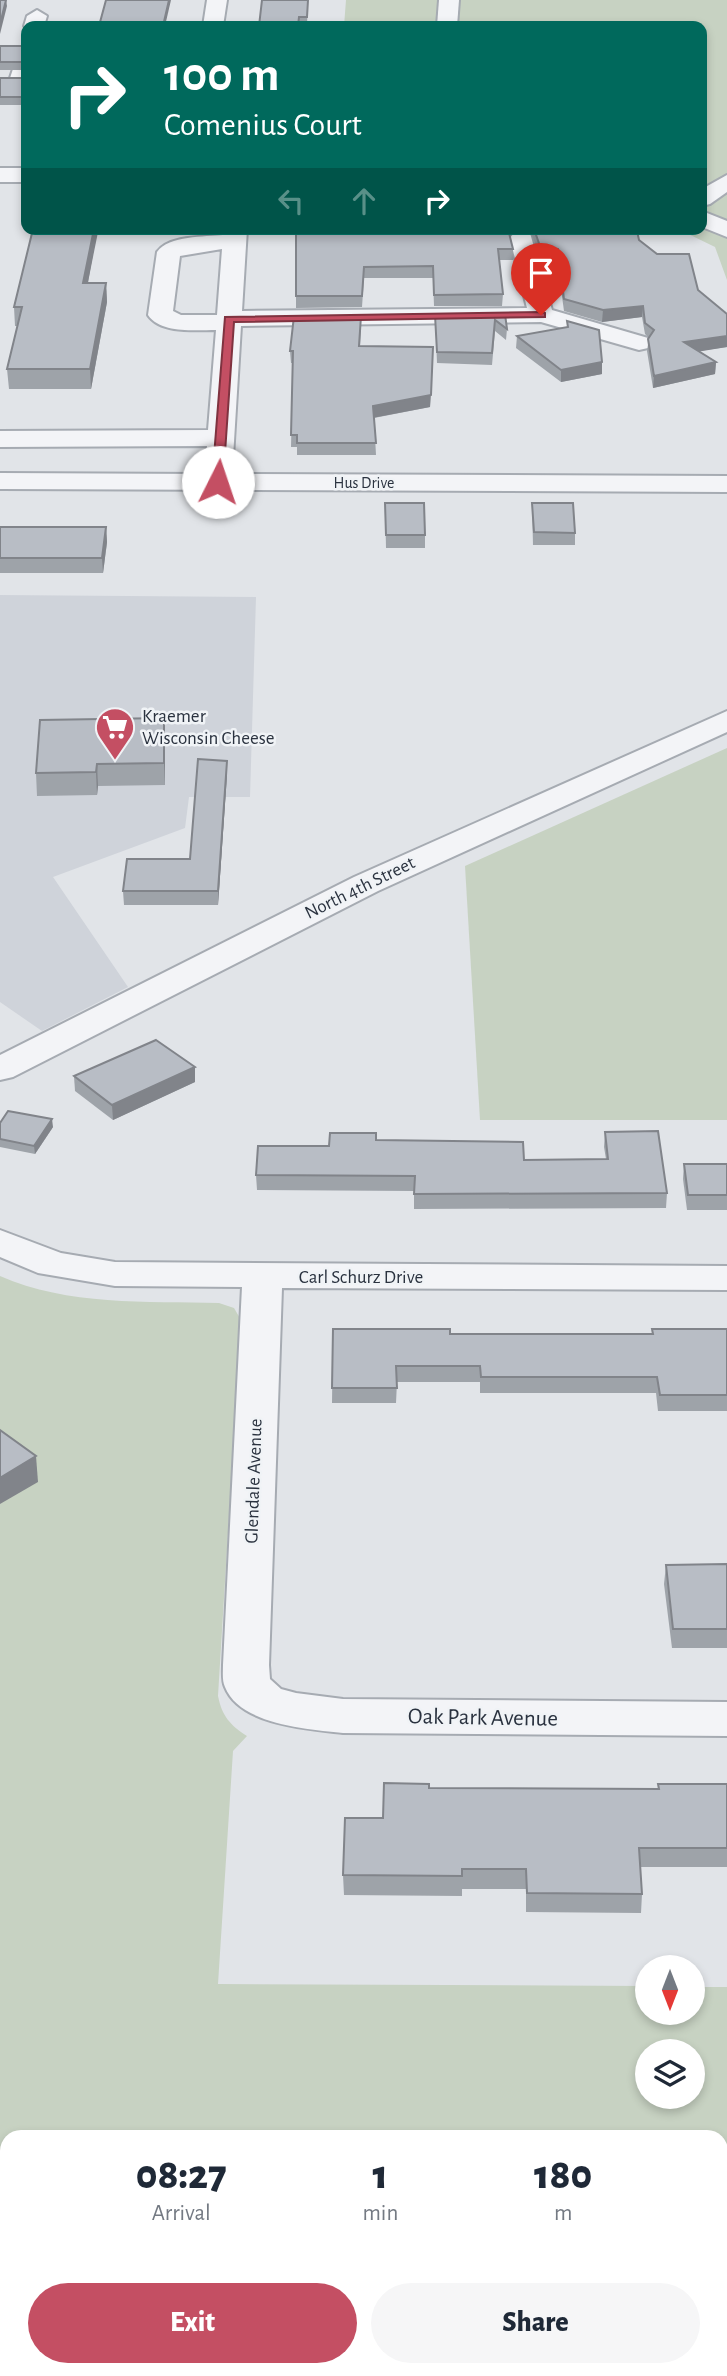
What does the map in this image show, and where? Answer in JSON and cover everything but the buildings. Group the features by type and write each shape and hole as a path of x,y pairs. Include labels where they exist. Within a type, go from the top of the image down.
{"street":[{"path":"214,21 217,0"},
{"path":"447,21 449,0"},
{"path":"0,175 21,175"},
{"path":"707,196 727,182"},
{"path":"707,201 727,209"},
{"path":"707,220 727,230"},
{"path":"218,482 229,321 235,235 186,246 169,252 160,315 178,322 229,321 541,315 578,323 639,343"},
{"path":"522,238 541,315"},
{"path":"0,439 221,438"},
{"name":"Hus Drive","path":"0,481 727,484"},
{"name":"North 4th Street","path":"0,1069 366,884 727,720"},
{"name":"Carl Schurz Drive","path":"0,1242 52,1264 115,1274 727,1278"},
{"name":"Glendale Avenue","path":"247,1685 262,1277"},
{"name":"Oak Park Avenue","path":"247,1685 265,1701 296,1710 343,1716 727,1719"}],"shaded area":[{"path":"0,595 256,597 250,797 189,797 185,828 53,877 128,987 42,1031 0,1002"}],"green space":[{"path":"346,0 727,0 727,280 715,247 690,235 707,235 707,21 344,21"},
{"path":"727,748 727,1120 480,1120 465,866"},
{"path":"0,1276 26,1286 80,1297 219,1303 234,1308 241,1320 218,1696 228,1719 247,1736 233,1751 218,1984 635,1986 635,2025 705,2025 705,1987 727,1987 727,2130 0,2130"}],"place":[{"name":"Kraemer Wisconsin Cheese","path":"115,761"}],"route":[{"path":"218,482 229,319 541,315"}]}
